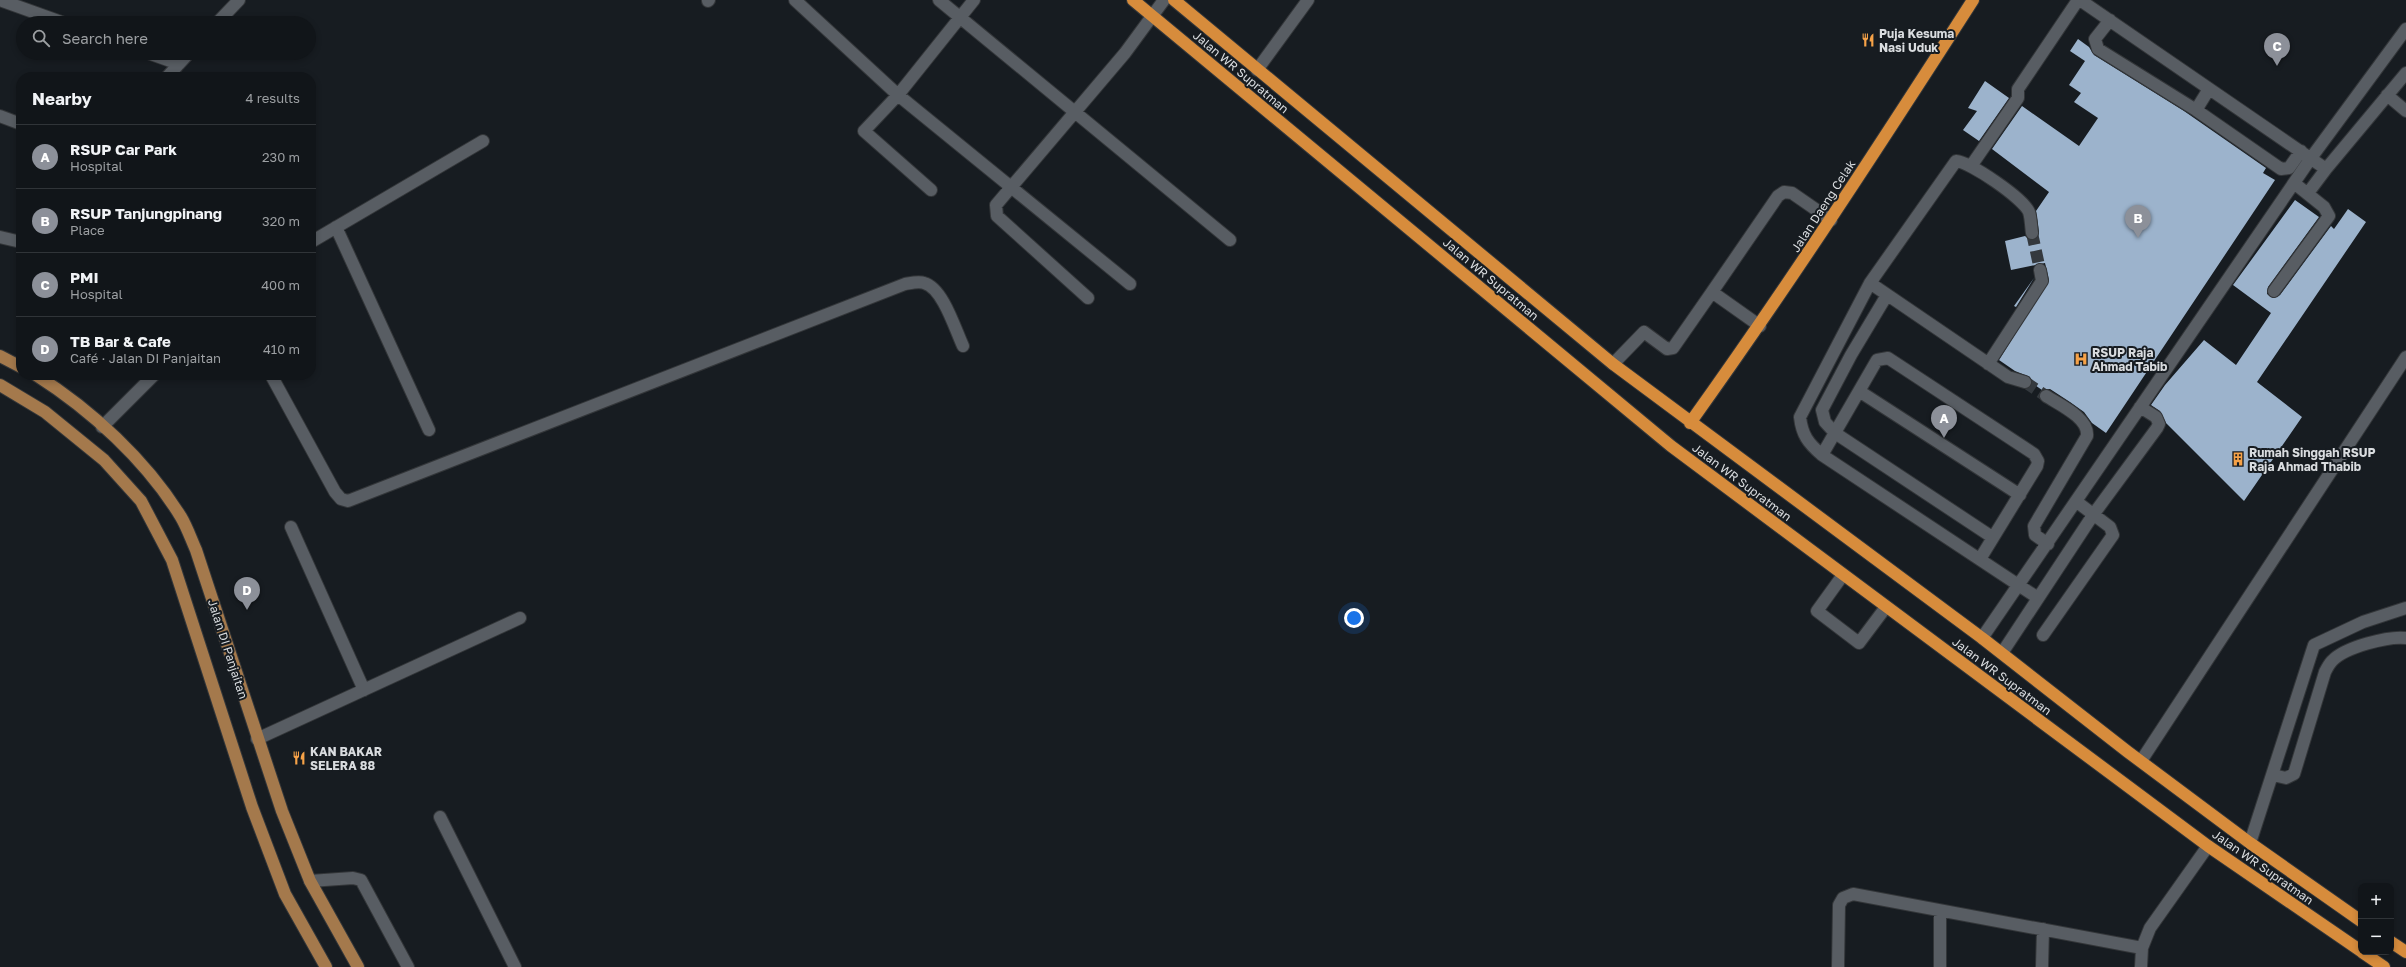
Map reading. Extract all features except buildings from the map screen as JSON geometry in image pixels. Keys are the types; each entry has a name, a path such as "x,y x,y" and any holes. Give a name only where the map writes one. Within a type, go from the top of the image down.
{"highway":[{"name":"Jalan WR Supratman","path":"1133,0 1671,446 2208,846 2358,950"},
{"name":"Jalan WR Supratman","path":"1174,0 1613,364 1690,423 2002,653 2250,843 2358,919"},
{"name":"Jalan Daeng Celak","path":"1690,423 1760,326 1831,220 1973,0"},
{"path":"2394,944 2406,952"},
{"name":"Jalan WR Supratman","path":"2368,955 2380,960"}],"main road":[{"path":"0,356 16,364"},
{"name":"Jalan DI Panjaitan","path":"44,380 57,389 120,442 161,488 181,518 196,550 282,812 310,881 358,967"},
{"path":"0,385 45,412 104,460 141,501 172,560 252,807 285,894 326,967"}],"street":[{"path":"0,0 45,16"},
{"path":"224,16 239,0"},
{"path":"795,0 898,95 1011,189 1130,284"},
{"path":"939,0 1230,240"},
{"path":"931,190 864,131 898,95 974,0"},
{"path":"1088,298 997,216 996,205 1125,53 1164,0"},
{"path":"1257,70 1308,0"},
{"path":"1971,166 2016,102 2018,89 2079,0 2326,169"},
{"path":"2110,20 2095,39 2098,49 2196,110 2281,169 2289,168 2306,155 2406,30"},
{"path":"167,60 178,64"},
{"path":"171,72 182,60"},
{"path":"2308,193 2326,169 2406,73"},
{"path":"2196,110 2210,89"},
{"path":"2387,95 2406,111"},
{"path":"0,116 16,122"},
{"path":"316,239 483,141"},
{"path":"1982,638 2077,502 2294,182 2306,155"},
{"path":"2032,233 2028,211 2014,196 1964,162 1952,163 1870,284 1800,417 1802,432 1809,444 1822,455 2038,598"},
{"path":"2274,291 2329,216 2324,207 2294,182"},
{"path":"1613,364 1644,332 1667,349 1673,348 1778,196 1784,192 1792,193 1831,220"},
{"path":"336,227 429,430"},
{"path":"0,237 16,241"},
{"path":"1988,364 2042,281 2040,270"},
{"path":"274,380 335,492 341,499 348,501 905,284 923,282 934,287 941,296 963,346"},
{"path":"1870,284 2008,377 2025,382"},
{"path":"1712,292 1760,326"},
{"path":"1887,295 1851,355 1822,410 1825,422 1835,433 1992,537"},
{"path":"2141,761 2406,357"},
{"path":"1822,455 1877,360 1888,358 2034,454 2038,461 2037,466 1992,537 1980,559"},
{"path":"102,427 149,380"},
{"path":"1858,391 2020,495"},
{"path":"2046,396 2084,422 2088,430 2087,436 2034,526 2035,535 2048,544"},
{"path":"2002,653 2093,515 2159,424 2156,417 2140,407"},
{"path":"2043,635 2113,535 2110,527 2077,502"},
{"path":"291,527 364,690"},
{"path":"1843,575 1817,611 1859,643 1886,607"},
{"path":"2250,843 2314,645 2363,622 2406,608"},
{"path":"257,739 520,618"},
{"path":"2273,775 2286,778 2294,774 2325,672 2332,661 2344,653 2369,643 2398,637 2406,638"},
{"path":"440,817 515,967"},
{"path":"2141,967 2142,948 2150,928 2208,846"},
{"path":"310,881 353,878 361,880 408,967"},
{"path":"1838,967 1839,905 1847,895 1853,894 2142,948"},
{"path":"1940,911 1940,967"},
{"path":"2042,967 2043,929"}],"tunnel":[{"path":"2032,233 2040,270"},
{"path":"2025,382 2046,396"}],"place":[{"name":"Puja Kesuma Nasi Uduk","path":"1868,40"},
{"name":"PMI","path":"2277,66"},
{"name":"RSUP Tanjungpinang","path":"2138,238"},
{"name":"RSUP Raja Ahmad Tabib","path":"2081,359"},
{"name":"RSUP Car Park","path":"1944,438"},
{"name":"Rumah Singgah RSUP Raja Ahmad Thabib","path":"2238,459"},
{"name":"TB Bar & Cafe","path":"247,610"},
{"name":"KAN BAKAR SELERA 88","path":"299,758"}]}
